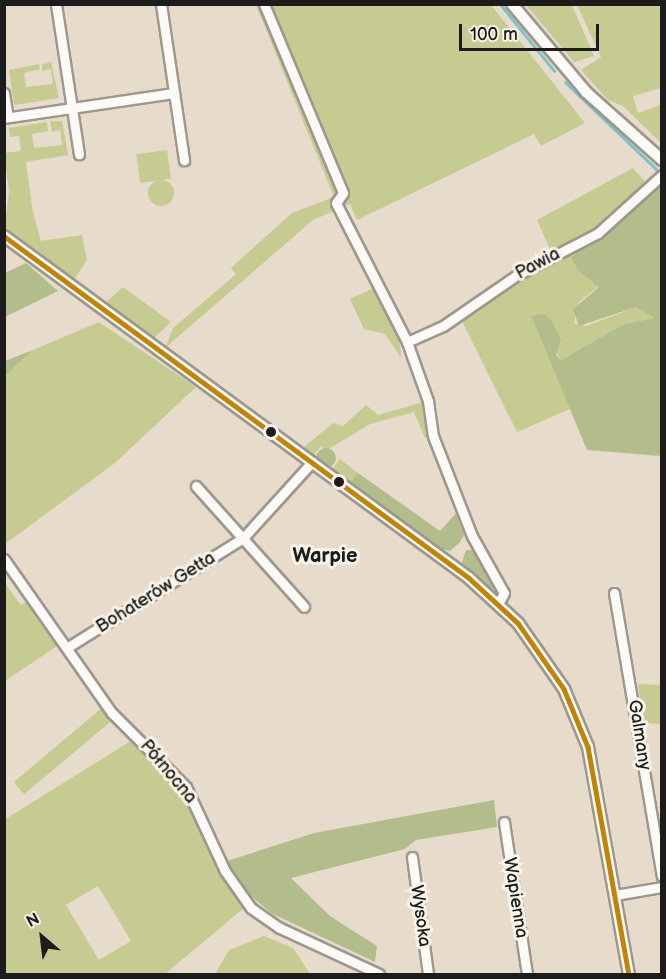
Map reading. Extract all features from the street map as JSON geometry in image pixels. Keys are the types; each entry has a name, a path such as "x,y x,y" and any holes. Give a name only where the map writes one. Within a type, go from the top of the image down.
{"street":[{"path":"56,4 79,154"},
{"path":"161,4 184,160"},
{"path":"264,4 343,193 336,203 407,342 428,401 433,436 472,536 504,593 499,602"},
{"path":"512,4 599,106 662,160"},
{"path":"4,93 6,118 174,93"},
{"name":"Pawia","path":"407,342 598,233 662,175"},
{"path":"4,236 499,602 548,662 582,730 629,975"},
{"name":"Bohaterów Getta","path":"68,647 243,538 312,462"},
{"path":"196,486 304,607"},
{"name":"Północna","path":"4,559 68,647 111,713 186,788 225,871 251,908 280,928 379,975"},
{"name":"Galmany","path":"614,593 662,876"},
{"name":"Wapienna","path":"504,822 527,975"},
{"name":"Wysoka","path":"412,857 428,975"},
{"path":"615,895 662,887"}],"green space":[{"path":"256,5 491,5 585,123 541,146 534,134 357,220 350,204 313,220 165,348 173,328 236,274 231,268 292,213 334,197"},
{"path":"526,5 572,5 594,56 574,62"},
{"path":"577,5 661,5 661,88 633,96 638,113 661,105 661,143 623,106 608,100 581,70 601,57"},
{"path":"51,62 59,98 14,105 9,70 39,64 40,69 24,73 26,87 53,84 51,69 42,71 42,64"},
{"path":"50,121 62,121 68,155 26,162 33,213 41,241 82,235 87,260 74,280 5,227 9,191 4,153 21,151 19,136 10,137 9,128 47,122 48,131 32,134 34,148 62,145 60,130 52,132"},
{"path":"167,150 171,179 140,183 136,154"},
{"path":"633,168 648,185 596,229 553,251 549,247 537,220"},
{"path":"161,180 170,184 174,193 170,202 161,206 152,202 148,193 152,184"},
{"path":"661,186 661,456 587,450 531,316 544,314 552,321 561,340 556,355 561,360 624,324 654,318 636,307 579,326 573,309 599,287 578,271 571,257"},
{"path":"576,251 571,257 578,271 599,286 579,302 574,323 586,326 636,307 654,318 624,324 561,360 531,316 570,409 517,432 459,315"},
{"path":"26,263 58,291 5,317 5,273"},
{"path":"123,287 171,322 153,339 104,304"},
{"path":"376,287 398,334 402,359 385,334 364,329 350,299"},
{"path":"99,322 196,387 115,463 5,544 5,376 33,350"},
{"path":"33,350 5,376 5,361"},
{"path":"423,402 430,436 425,438 414,412 370,424 327,450 321,446 313,456 304,447 333,423 343,426 366,405 378,415"},
{"path":"326,448 333,451 336,458 333,465 326,468 319,465 316,458 319,451"},
{"path":"340,459 358,473 350,484 331,470"},
{"path":"358,473 440,531 456,513 464,535 460,542 450,551 440,549 350,483"},
{"path":"466,550 474,550 494,590 461,565"},
{"path":"4,582 21,605 28,601 57,646 5,681"},
{"path":"638,684 661,685 661,724 643,723"},
{"path":"102,708 112,720 24,794 14,782"},
{"path":"134,739 195,806 244,908 165,974 5,974 4,820","holes":["98,886 131,941 99,960 66,905"]},
{"path":"494,800 497,827 416,840 405,849 291,878 330,916 377,946 375,962 271,913 250,895 227,861 314,833"},
{"path":"264,936 293,948 310,974 215,974 229,950"}],"waterway":[{"path":"500,4 554,71"},
{"path":"565,82 656,169"}],"transit line":[{"path":"4,236 469,578 518,623 564,689 588,747 629,974"}],"district":[{"name":"Warpie","path":"325,556"}]}
